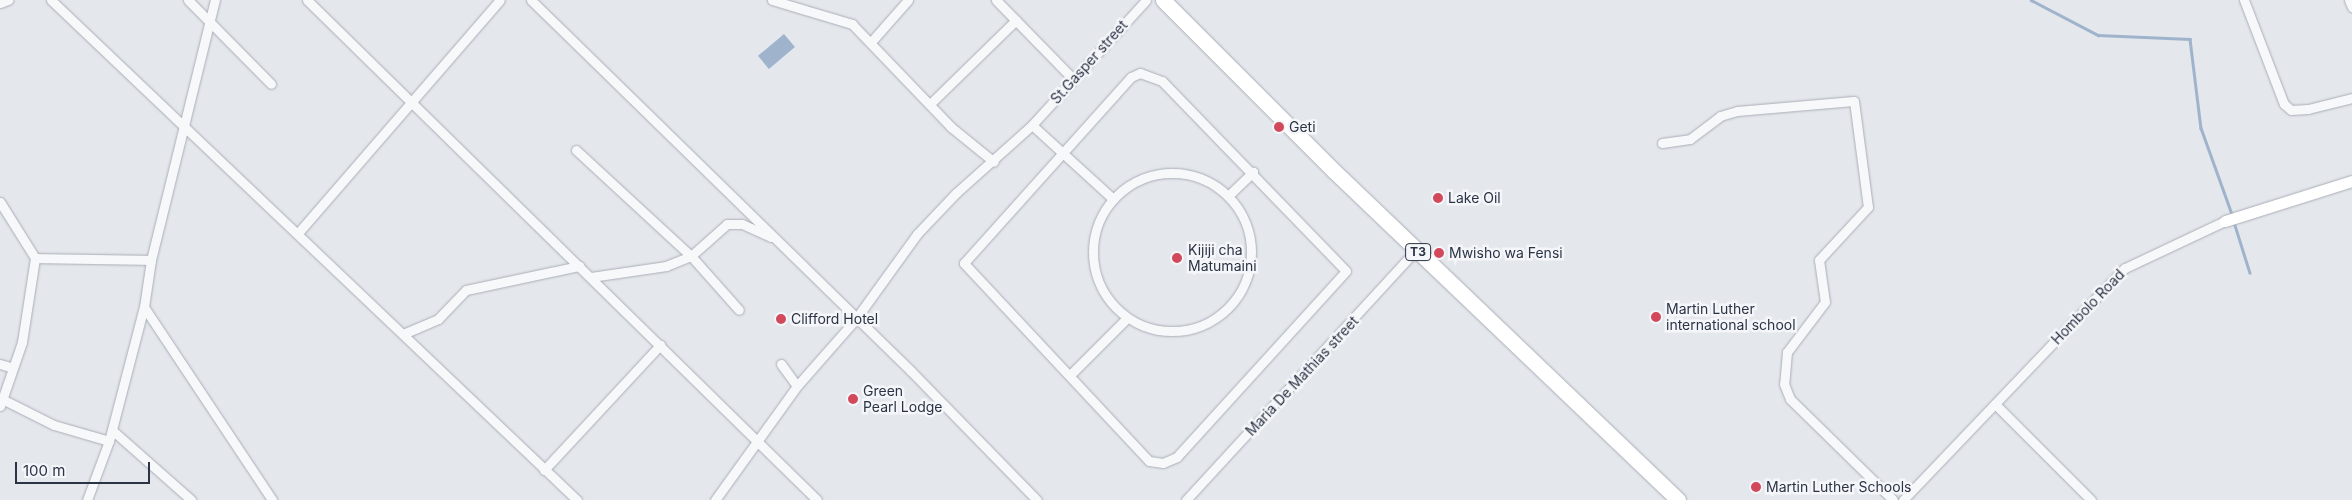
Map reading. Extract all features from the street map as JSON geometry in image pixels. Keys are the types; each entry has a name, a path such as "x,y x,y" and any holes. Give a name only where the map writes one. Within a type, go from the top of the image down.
{"highway":[{"name":"T3","path":"1162,0 1416,250 1678,500"}],"street":[{"path":"0,3 8,0"},
{"path":"52,0 186,125 577,500"},
{"path":"188,0 210,20 271,84"},
{"path":"87,500 109,441 144,307 151,260 186,125 215,0"},
{"path":"307,0 817,500"},
{"path":"298,232 410,100 500,0"},
{"path":"531,0 775,238 1037,500"},
{"path":"772,0 846,20 871,42 930,104 994,162"},
{"path":"871,42 908,0"},
{"path":"996,0 1072,78"},
{"name":"St.Gasper street","path":"715,500 758,443 796,386 855,320 918,234 956,193 994,162 1032,125 1072,78 1146,0"},
{"path":"2244,0 2284,104 2291,110 2308,109 2352,98"},
{"path":"2349,0 2352,7"},
{"path":"930,104 1016,20"},
{"path":"1151,73 1253,172 1346,271 1268,360 1177,458 1163,463 1149,461 964,263 1063,155 1131,78 1151,73"},
{"path":"1662,143 1690,139 1720,116 1737,111 1854,101 1868,207 1819,260 1825,302 1787,352 1784,384 1790,399 1893,500"},
{"path":"1032,125 1113,199"},
{"path":"576,150 691,256 739,310"},
{"path":"1228,196 1253,172"},
{"path":"1161,173 1197,177 1228,196 1249,233 1251,254 1239,295 1208,324 1188,331 1146,328 1127,318 1108,299 1096,275 1093,248 1099,221 1113,199 1127,186 1161,173"},
{"name":"Hombolo Road","path":"1903,500 2125,268 2240,215 2352,182"},
{"path":"0,202 35,258 22,342 10,368 1,402 54,425 109,441"},
{"path":"591,277 656,269 691,256 727,224 742,224 775,238"},
{"name":"Maria De Mathias street","path":"1190,499 1416,250"},
{"path":"35,258 151,260"},
{"path":"404,334 438,319 466,290 580,266"},
{"path":"144,307 272,500"},
{"path":"1070,375 1127,318"},
{"path":"544,470 660,344"},
{"path":"0,364 10,368"},
{"path":"781,364 796,386"},
{"path":"1995,404 2091,500"},
{"path":"112,430 191,500"}],"water":[{"path":"784,34 795,47 769,69 758,56"}],"waterway":[{"path":"2031,0 2098,35 2190,39 2201,128 2232,214"},
{"path":"2234,222 2250,273"}],"place":[{"name":"Geti","path":"1279,127"},
{"name":"Lake Oil","path":"1438,198"},
{"name":"Mwisho wa Fensi","path":"1439,253"},
{"name":"Kijiji cha Matumaini","path":"1177,258"},
{"name":"Martin Luther international school","path":"1656,317"},
{"name":"Clifford Hotel","path":"781,319"},
{"name":"Green Pearl Lodge","path":"853,399"},
{"name":"Martin Luther Schools","path":"1756,487"}]}
